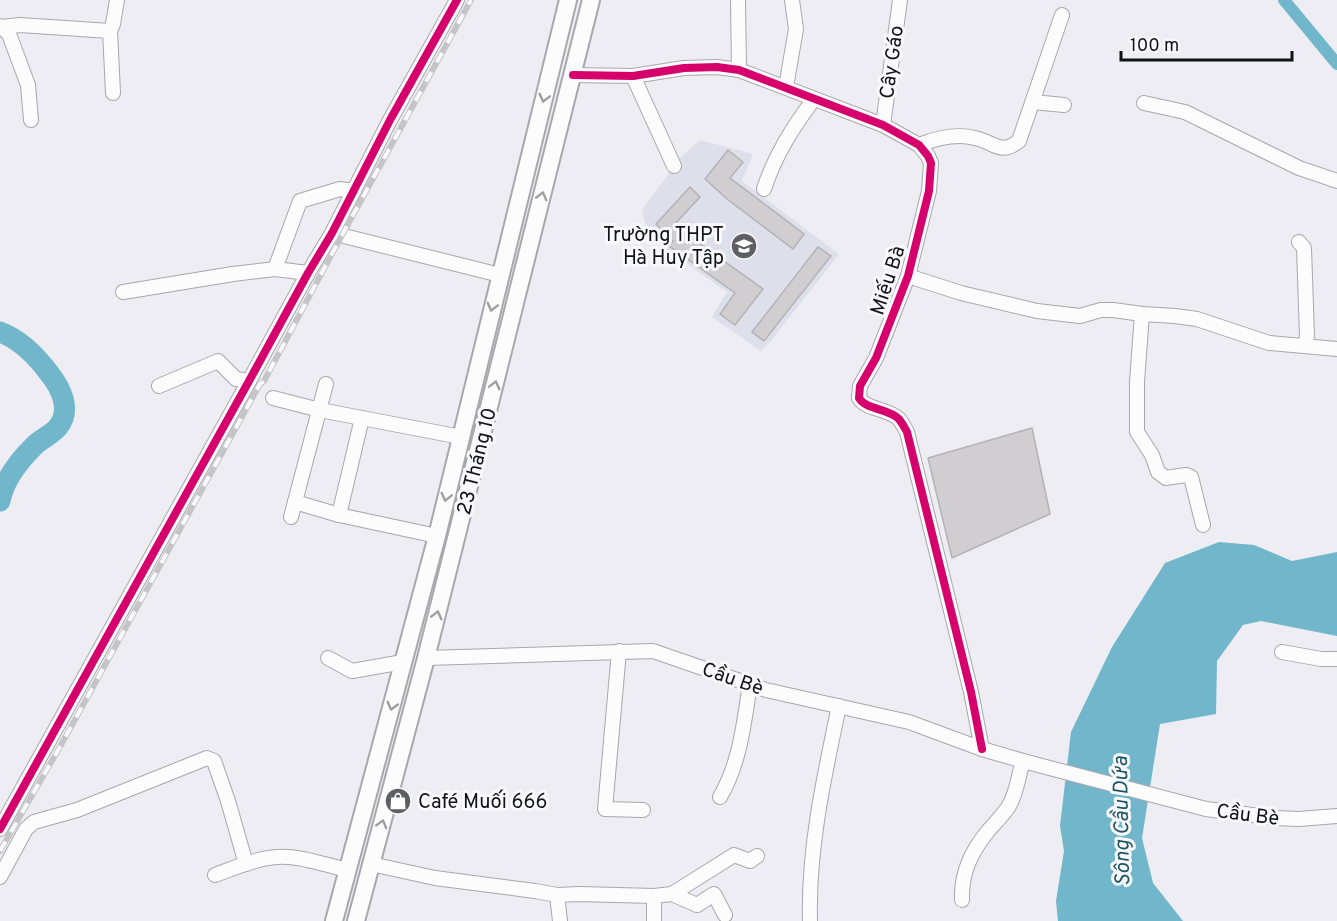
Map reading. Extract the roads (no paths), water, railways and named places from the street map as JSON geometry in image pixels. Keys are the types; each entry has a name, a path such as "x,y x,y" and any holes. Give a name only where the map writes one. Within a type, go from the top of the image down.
{"main road":[{"name":"23 Tháng 10","path":"334,921 437,536 568,0"},
{"name":"23 Tháng 10","path":"356,921 426,658 591,0"},
{"path":"551,70 573,75"},
{"path":"404,662 426,658"}],"street":[{"path":"113,93 110,30 114,24 117,0"},
{"path":"0,829 332,233 390,120 457,0"},
{"path":"738,0 739,70"},
{"path":"786,87 796,29 792,0"},
{"name":"Cây Gáo","path":"883,125 900,0"},
{"path":"573,75 633,75 684,68 717,67 739,70 883,125 920,145 940,137 975,138 999,148 1010,147 1019,141 1062,15"},
{"path":"1,27 20,25 110,30"},
{"path":"1,27 9,34 28,85 31,120"},
{"path":"633,75 674,166"},
{"path":"764,189 770,169 787,137 814,99"},
{"path":"1033,102 1064,105"},
{"path":"1144,103 1185,112 1299,168 1337,181"},
{"name":"Miếu Bà","path":"920,145 928,156 932,174 929,191 908,276 880,348 860,386 859,398 862,402 891,413 900,420 907,432 971,692 982,749"},
{"path":"275,269 300,201 340,189 354,190"},
{"path":"332,233 500,275"},
{"path":"1299,242 1304,248 1307,336 1305,346"},
{"path":"123,292 275,269 308,273"},
{"path":"908,276 961,293 1037,311 1080,316 1101,310 1113,310 1197,319 1269,343 1337,348"},
{"path":"1142,314 1137,382 1137,432 1152,455 1158,472 1166,478 1186,475 1191,477 1203,525"},
{"path":"159,386 218,361 236,379 249,381"},
{"path":"291,518 326,384"},
{"path":"273,398 320,410 461,437"},
{"path":"339,515 362,418"},
{"path":"295,502 339,515 437,536"},
{"path":"619,651 605,808 643,810"},
{"name":"Cầu Bè","path":"426,658 653,651 750,684 909,722 1028,763 1206,809 1256,817 1299,819 1337,816"},
{"path":"1282,652 1322,659 1337,659"},
{"path":"328,658 352,671 404,662"},
{"path":"720,797 730,779 740,745 750,684"},
{"path":"810,921 810,881 822,784 839,706"},
{"path":"0,877 26,830 34,822 76,810 207,758 214,761 246,864"},
{"path":"962,900 962,883 967,864 982,838 1006,809 1028,763"},
{"path":"371,864 435,878 557,896 579,894 654,896 672,894 735,855 750,861 758,855"},
{"path":"214,875 276,857 287,857 348,870"},
{"path":"672,894 697,905 714,894 725,915"},
{"path":"557,896 560,921"},
{"path":"654,896 654,921"}],"water":[{"name":"Sông Cầu Dứa","path":"1219,542 1254,545 1292,561 1337,552 1337,636 1261,621 1243,625 1217,661 1216,714 1160,724 1142,838 1153,883 1183,921 1058,921 1056,901 1064,851 1060,826 1071,732 1112,647 1165,563"}],"waterway":[{"path":"1284,0 1337,64"},
{"path":"0,332 21,344 39,361 61,392 64,406 64,414 58,427 36,444 17,465 8,479 0,501"}],"railway":[{"path":"0,851 260,384 264,381 471,0"}],"place":[{"name":"Trường THPT Hà Huy Tập","path":"744,246"},
{"name":"Café Muối 666","path":"398,801"}]}
